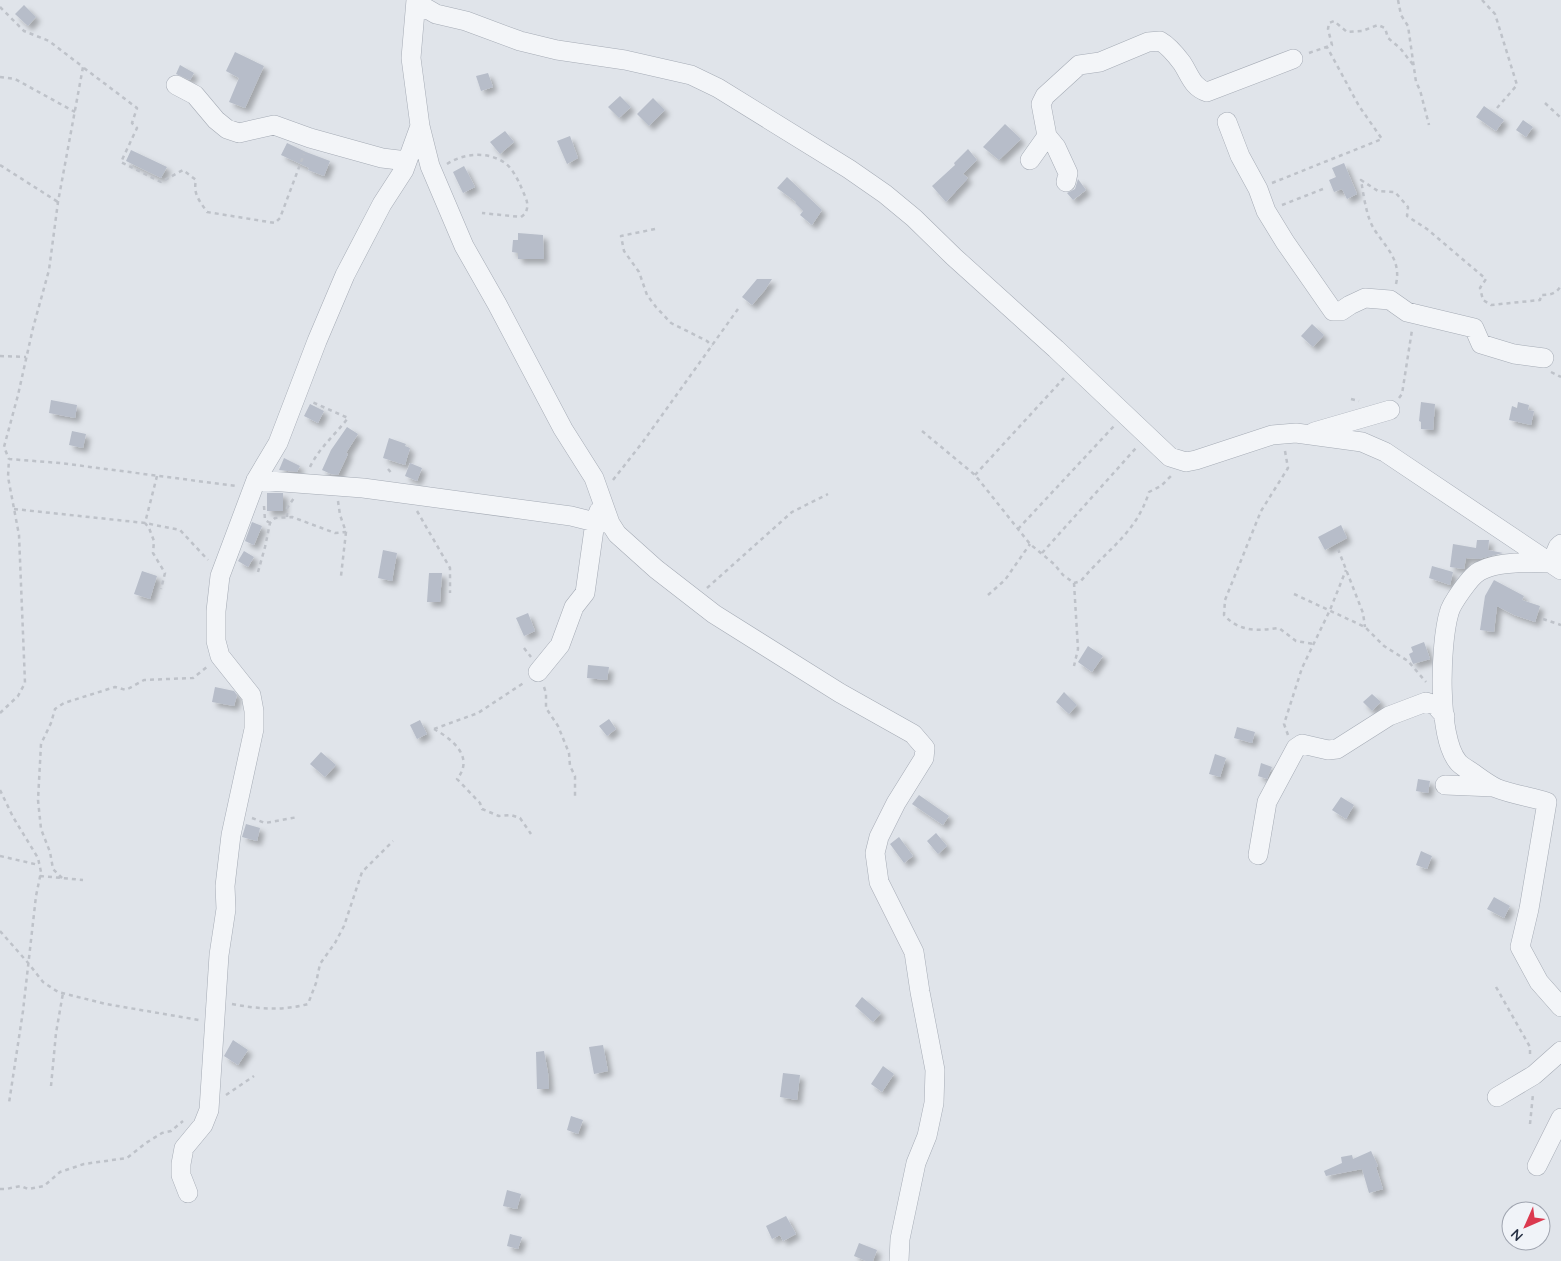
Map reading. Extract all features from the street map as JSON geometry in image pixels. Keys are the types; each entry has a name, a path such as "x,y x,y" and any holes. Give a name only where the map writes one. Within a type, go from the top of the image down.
{"street":[{"path":"417,0 411,58 420,126 434,174 464,246 564,429 594,478 600,498 602,522 585,593 574,607 560,645 538,672"},
{"path":"417,0 436,14 466,21 520,41 557,50 625,60 690,75 718,88 850,168 914,218 1170,457 1186,462 1272,435 1283,434 1306,434 1362,442 1385,452 1556,567"},
{"path":"1066,182 1068,173 1056,148 1047,136 1041,104 1045,96 1071,71 1079,66 1100,62 1148,42 1160,40 1167,45 1183,64 1198,89 1207,92 1293,59"},
{"path":"176,85 195,95 216,120 227,129 239,133 274,125 310,138 382,158 407,161"},
{"path":"1227,122 1240,156 1258,190 1266,211 1284,242 1333,311 1342,310 1350,304 1365,298 1390,300 1407,312 1474,328 1481,344 1514,354 1544,358"},
{"path":"188,1193 181,1174 181,1164 184,1148 203,1125 209,1106 219,955 226,909 225,886 236,812 254,729 254,711 251,695 220,656 216,641 216,611 220,576 255,484 278,443 317,341 345,275 382,204 404,170 420,126"},
{"path":"1030,160 1047,136"},
{"path":"1306,434 1390,410"},
{"path":"255,484 303,483 363,488 571,516 602,522 634,551 714,614 840,693 913,734 925,748 924,758 896,803 878,837 875,853 879,882 914,952 935,1070 934,1103 927,1136 916,1163 900,1240 899,1261"},
{"path":"1556,567 1558,547 1561,544"},
{"path":"1495,788 1458,763 1451,750 1442,689 1442,648 1449,611 1472,576 1480,570 1499,565 1534,562 1556,567"},
{"path":"1258,855 1267,802 1296,748 1302,744 1328,750 1337,749 1389,716 1426,702 1435,705 1445,716"},
{"path":"1445,785 1495,788 1547,802 1529,909 1520,947 1539,982 1561,1007"},
{"path":"1497,1097 1530,1077 1561,1051"},
{"path":"1537,1166 1561,1118"}],"path":[{"path":"1398,0 1401,15 1408,26 1416,82 1430,125"},
{"path":"1482,0 1496,14 1518,85 1497,108"},
{"path":"0,8 24,31 49,41 137,108 132,123 137,128 120,162 161,182 183,170 196,180 194,188 197,197 207,212 275,223 280,218 310,138"},
{"path":"1293,59 1332,44 1328,29 1329,23 1334,21 1347,32 1362,31 1378,25 1385,28 1388,38 1400,48 1414,66"},
{"path":"1258,190 1382,139 1359,106 1327,47"},
{"path":"0,713 18,696 25,683 19,535 8,477 9,459 4,446 49,270 58,202 83,67"},
{"path":"0,78 15,79 75,112"},
{"path":"1545,103 1561,118"},
{"path":"434,174 456,158 484,154 505,163 518,179 528,203 525,214 521,217 482,213"},
{"path":"0,165 58,202"},
{"path":"1390,300 1391,288 1397,284 1393,255 1369,220 1360,180 1378,191 1395,192 1408,207 1407,216 1427,229 1486,279 1480,288 1483,300 1491,305 1540,300 1541,295 1551,295 1560,289 1561,285"},
{"path":"1266,211 1323,189"},
{"path":"655,229 621,236 624,251 639,272 647,295 656,307 671,323 701,337 712,346"},
{"path":"600,498 738,309"},
{"path":"1351,399 1390,410 1402,394 1415,314"},
{"path":"0,356 26,357"},
{"path":"976,475 1074,366"},
{"path":"287,517 287,508 307,477 310,466 324,444 336,434 348,418 297,395"},
{"path":"1018,529 1125,414"},
{"path":"922,431 976,475 1030,544 1074,583"},
{"path":"1283,434 1288,468 1261,510 1225,600 1224,615 1232,623 1240,627 1260,630 1279,628 1296,641 1314,644"},
{"path":"1042,553 1147,436"},
{"path":"9,459 157,476 255,484"},
{"path":"1074,583 1081,581 1134,525 1144,508 1149,492 1161,486 1186,462"},
{"path":"388,469 407,494 450,568 450,593"},
{"path":"157,476 145,522 154,541 153,553 165,573 161,589"},
{"path":"330,485 338,495 340,515 346,532 341,576"},
{"path":"695,599 792,512 828,494"},
{"path":"14,509 145,522 180,530 209,561 220,576"},
{"path":"258,572 270,523 275,518 292,517 335,533 346,532"},
{"path":"988,595 1005,580 1030,544"},
{"path":"1338,549 1363,612 1365,627"},
{"path":"1302,744 1289,736 1284,724 1302,668 1330,610 1346,570"},
{"path":"1074,583 1078,649 1074,666"},
{"path":"1294,594 1365,627 1384,646 1408,661 1426,682"},
{"path":"1543,619 1561,626"},
{"path":"524,648 534,662 546,693 546,708 558,726 568,753 570,766 575,776 575,796"},
{"path":"62,878 53,869 50,852 41,829 38,800 41,744 51,723 55,708 64,703 115,687 126,690 144,680 193,678 220,656"},
{"path":"531,834 520,818 511,815 500,816 482,809 480,803 457,779 462,772 464,761 460,750 448,737 434,729 478,713 513,691 538,672"},
{"path":"0,790 13,817 38,858 40,876 10,1103"},
{"path":"236,812 265,823 298,817"},
{"path":"216,1001 258,1009 290,1009 308,1004 316,984 320,964 344,926 362,872 393,841"},
{"path":"0,856 39,865"},
{"path":"40,876 83,880"},
{"path":"0,931 43,982 58,992 106,1004 214,1022"},
{"path":"1496,987 1530,1047 1530,1077 1533,1095 1530,1124"},
{"path":"50,1086 63,993"},
{"path":"0,1188 6,1190 21,1186 28,1189 44,1186 60,1172 84,1164 127,1158 146,1143 171,1131 189,1116 209,1106 254,1076"}],"building":[{"path":"24,5 36,17 28,26 15,14"},
{"path":"235,52 264,66 245,108 229,102 239,78 226,71"},
{"path":"180,65 194,73 190,80 176,74"},
{"path":"488,73 493,87 481,91 476,76"},
{"path":"620,96 631,107 619,118 608,107"},
{"path":"653,98 665,110 649,126 637,114"},
{"path":"1484,106 1504,120 1496,131 1476,117"},
{"path":"1523,120 1533,127 1526,137 1516,130"},
{"path":"1005,124 1021,139 999,160 983,147"},
{"path":"505,131 514,142 500,154 490,142"},
{"path":"570,136 578,158 567,164 557,141"},
{"path":"287,143 330,161 324,176 308,170 309,168 281,155"},
{"path":"968,149 977,160 963,174 968,178 946,202 932,186 955,165 954,163"},
{"path":"131,150 167,167 161,178 126,161"},
{"path":"1344,163 1357,194 1347,199 1342,189 1334,192 1329,180 1336,177 1332,168"},
{"path":"464,166 475,187 463,193 453,172"},
{"path":"787,177 822,210 812,225 800,215 803,211 796,202 777,188"},
{"path":"1078,179 1086,190 1073,200 1067,193 1075,189"},
{"path":"518,233 543,235 544,259 518,259 518,253 512,252 513,240 518,240"},
{"path":"757,279 772,279 752,305 742,297"},
{"path":"1312,324 1324,335 1313,347 1301,336"},
{"path":"51,400 77,405 75,418 49,413"},
{"path":"1421,402 1435,404 1433,430 1421,429 1421,422 1419,421"},
{"path":"1518,402 1529,405 1528,410 1534,411 1531,425 1509,420 1512,406 1517,408"},
{"path":"310,404 324,411 318,423 304,416"},
{"path":"347,427 358,434 346,453 348,454 338,475 322,470 331,450"},
{"path":"72,431 86,434 83,448 69,445"},
{"path":"389,438 406,444 405,446 410,448 405,465 383,458"},
{"path":"284,458 300,466 297,472 279,470"},
{"path":"410,463 422,468 417,481 405,476"},
{"path":"267,493 283,493 283,511 267,511"},
{"path":"252,522 262,526 254,545 245,541"},
{"path":"1341,525 1347,538 1325,550 1318,537"},
{"path":"1477,540 1489,540 1488,550 1503,553 1479,559 1466,558 1464,569 1450,567 1453,544 1476,548"},
{"path":"383,550 397,553 392,581 378,578"},
{"path":"244,551 254,557 248,567 238,561"},
{"path":"1432,566 1453,572 1450,585 1429,578"},
{"path":"142,571 157,576 150,599 134,594"},
{"path":"429,573 442,573 440,602 427,602"},
{"path":"1494,580 1524,596 1522,600 1540,606 1535,622 1514,615 1497,606 1494,632 1480,630 1485,596"},
{"path":"528,613 535,631 524,636 516,618"},
{"path":"1424,642 1430,659 1413,664 1409,654 1413,652 1411,647"},
{"path":"1088,646 1103,656 1092,672 1078,662"},
{"path":"588,665 609,667 607,680 587,678"},
{"path":"215,687 234,691 237,695 234,706 212,702"},
{"path":"1064,692 1077,705 1069,714 1056,702"},
{"path":"1372,694 1381,702 1372,711 1363,702"},
{"path":"609,719 616,729 607,736 599,726"},
{"path":"420,720 427,734 417,739 410,725"},
{"path":"1237,727 1255,732 1252,743 1234,738"},
{"path":"321,752 336,765 325,777 310,764"},
{"path":"1215,754 1226,758 1220,777 1209,774"},
{"path":"1261,763 1272,767 1267,779 1258,776"},
{"path":"1418,779 1430,781 1428,793 1416,791"},
{"path":"919,795 949,816 943,825 912,804"},
{"path":"1341,797 1354,805 1346,819 1332,810"},
{"path":"246,824 260,828 257,841 242,837"},
{"path":"936,833 947,846 938,854 927,841"},
{"path":"899,837 913,856 904,863 890,844"},
{"path":"1421,851 1432,856 1427,869 1416,865"},
{"path":"1494,897 1510,906 1504,918 1487,909"},
{"path":"862,997 881,1013 873,1022 855,1006"},
{"path":"233,1040 248,1050 238,1065 224,1056"},
{"path":"603,1045 608,1071 594,1074 589,1047"},
{"path":"544,1051 549,1089 537,1089 536,1052"},
{"path":"883,1066 894,1074 882,1092 871,1084"},
{"path":"783,1073 800,1075 797,1100 780,1097"},
{"path":"571,1116 583,1120 578,1134 567,1130"},
{"path":"1371,1151 1378,1166 1376,1167 1383,1189 1369,1193 1362,1169 1326,1176 1324,1171 1342,1163 1341,1157 1352,1155 1353,1159"},
{"path":"507,1190 521,1194 517,1209 503,1206"},
{"path":"786,1216 796,1234 783,1241 780,1235 772,1239 766,1226"},
{"path":"510,1234 522,1237 518,1249 507,1246"},
{"path":"859,1243 877,1250 873,1261 866,1261 854,1256"}]}
